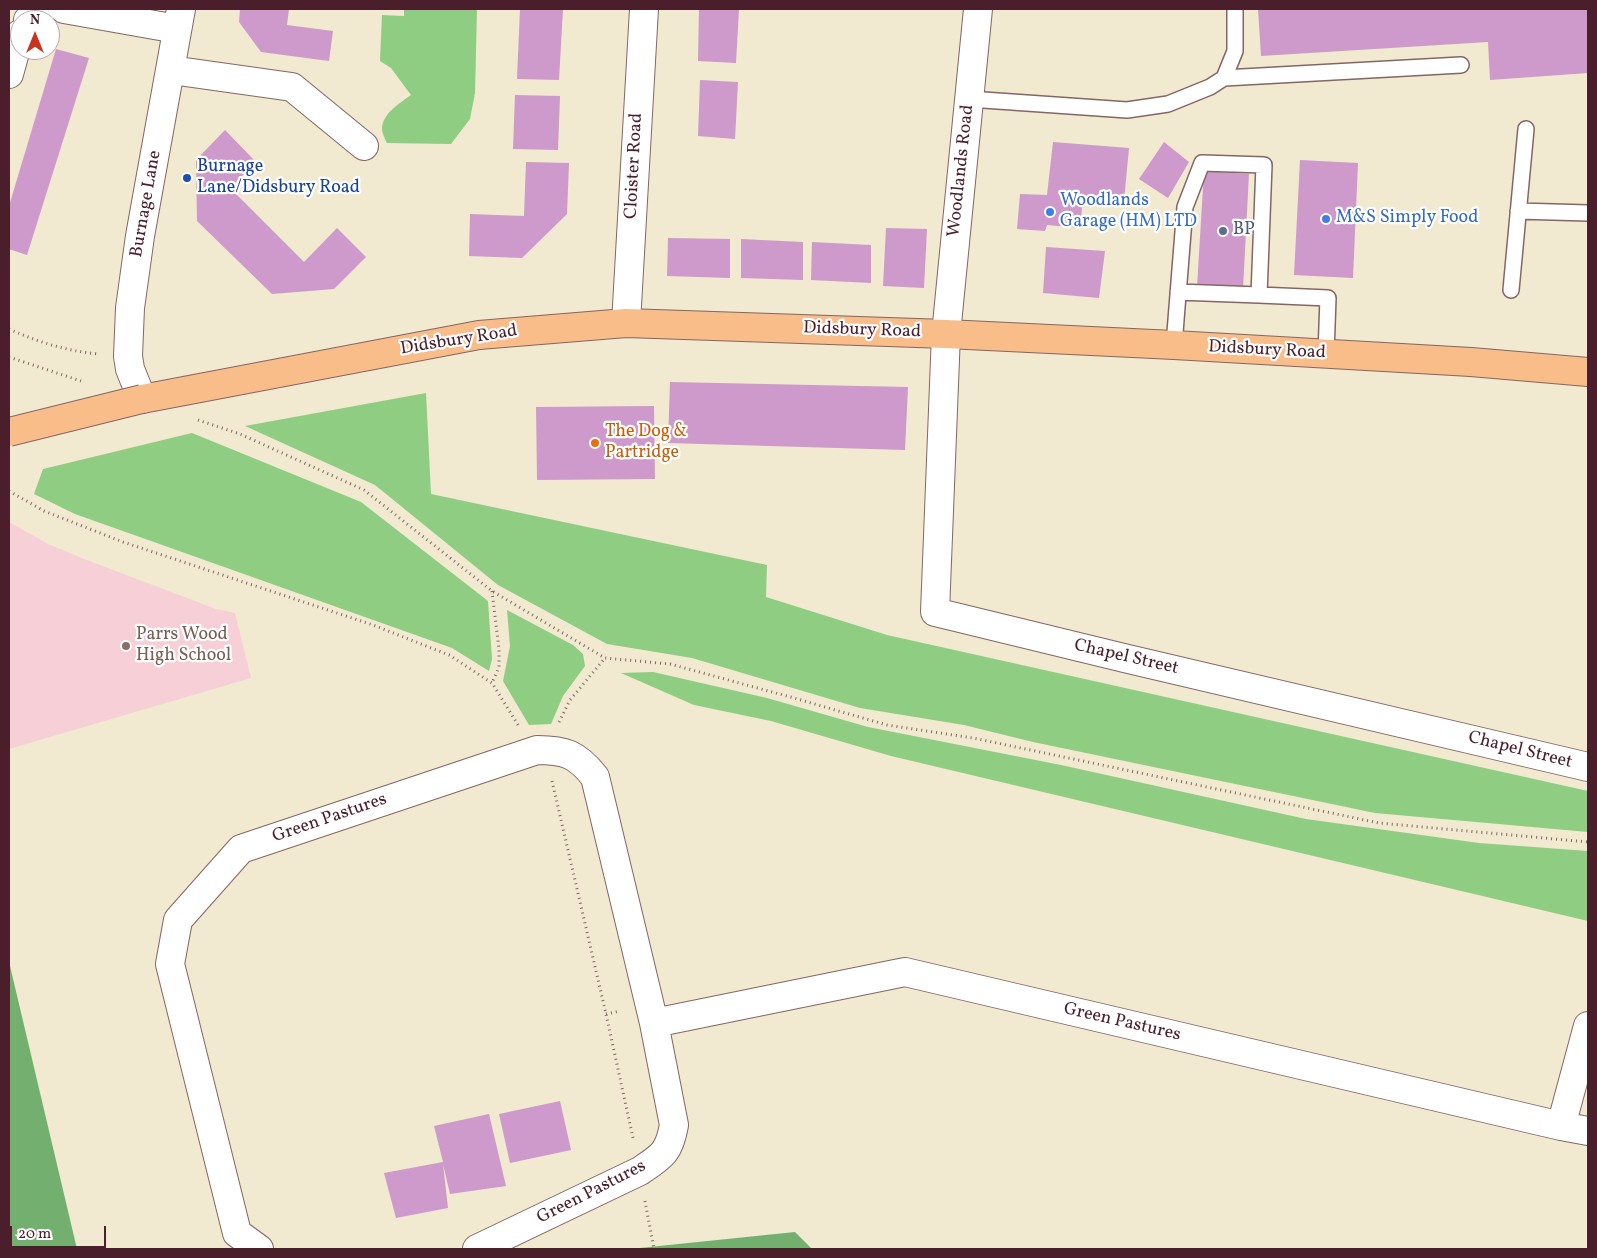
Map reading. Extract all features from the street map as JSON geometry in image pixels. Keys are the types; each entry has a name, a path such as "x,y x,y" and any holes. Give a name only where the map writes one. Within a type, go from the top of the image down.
{"main road":[{"name":"Didsbury Road","path":"9,432 142,399 479,335 626,323 946,334 1174,345 1471,362 1588,372"}],"street":[{"path":"64,9 179,19"},
{"name":"Cloister Road","path":"626,323 644,9"},
{"name":"Woodlands Road","path":"946,334 978,9"},
{"name":"Burnage Lane","path":"142,399 129,362 130,308 140,236 179,19"},
{"path":"9,74 13,60"},
{"path":"171,70 292,87 364,146"},
{"name":"Chapel Street","path":"946,334 935,612 1588,767"},
{"name":"Green Pastures","path":"260,1249 237,1233 170,964 178,920 242,849 537,750 554,750 571,754 585,764 595,777 654,1023 674,1126 671,1140 664,1154 640,1171 477,1249"},
{"name":"Green Pastures","path":"654,1023 905,972 1588,1131"},
{"path":"1561,1126 1588,1026"}],"lane":[{"path":"1224,78 1235,51 1235,9"},
{"path":"969,99 1127,110 1168,104 1210,87 1224,78 1460,65"},
{"path":"1511,290 1526,129"},
{"path":"1174,345 1185,207 1202,163 1264,165 1259,295"},
{"path":"1518,211 1588,213"},
{"path":"1178,292 1328,298 1326,354"}],"path":[{"path":"9,329 37,342 129,362"},
{"path":"9,357 83,382"},
{"path":"193,419 240,434 364,490 492,590 605,658 670,664 887,726 973,738 1379,823 1588,842"},
{"path":"9,491 44,511 123,542 373,625 449,655 492,683 549,770 606,1014 640,1171 654,1249"},
{"path":"492,590 499,649 499,667 492,683"},
{"path":"537,750 559,723 570,700 605,658"}],"shaded area":[{"name":"Parrs Wood High School","path":"9,522 48,544 84,559 216,609 235,613 251,678 9,749"}],"green space":[{"path":"404,9 477,9 475,93 470,119 451,144 387,143 383,134 382,128 385,118 411,95 391,68 380,61 382,15 404,16"},
{"path":"426,393 431,494 767,565 766,597 887,635 1588,791 1588,832 1375,813 1033,742 964,725 860,708 692,658 607,644 498,585 375,485 245,426"},
{"path":"192,433 361,502 488,601 492,659 489,671 452,648 75,514 34,494 43,469"},
{"path":"507,610 573,645 583,654 585,666 563,696 551,724 529,725 503,681 510,646"},
{"path":"653,672 767,698 868,727 1061,765 1306,819 1479,843 1588,851 1588,921 891,756 771,721 694,705 621,673"},
{"path":"9,961 10,966 77,1249 9,1249"},
{"path":"795,1232 812,1249 630,1249"}],"building":[{"path":"240,9 289,9 287,25 333,31 329,61 261,52 239,22"},
{"path":"520,9 563,9 559,80 517,79"},
{"path":"699,9 739,9 736,63 698,61"},
{"path":"1258,9 1588,9 1588,73 1490,80 1488,42 1261,56"},
{"path":"60,50 89,58 27,255 9,249 9,206 53,60 60,60"},
{"path":"700,80 738,82 735,139 698,136"},
{"path":"515,95 560,96 558,150 513,149"},
{"path":"225,130 256,162 230,188 304,262 337,228 366,257 334,289 272,294 197,221 196,160"},
{"path":"1053,142 1129,148 1124,201 1083,198 1080,228 1047,225 1045,231 1017,229 1020,194 1047,195"},
{"path":"1164,142 1189,162 1168,198 1139,179"},
{"name":"M&S Simply Food","path":"1300,160 1358,163 1353,278 1294,275"},
{"path":"526,162 569,163 567,214 522,258 469,256 470,214 524,216"},
{"name":"BP","path":"1204,171 1249,174 1243,289 1197,287"},
{"path":"886,228 927,229 924,288 883,286"},
{"path":"668,238 730,239 730,278 667,276"},
{"path":"741,239 803,242 803,280 741,278"},
{"path":"812,242 871,245 871,283 811,280"},
{"path":"1046,247 1105,251 1099,298 1043,293"},
{"path":"670,382 908,387 905,450 668,443"},
{"name":"The Dog & Partridge","path":"654,406 655,479 537,480 536,407"},
{"path":"560,1101 571,1150 510,1163 499,1114"},
{"path":"489,1114 506,1186 450,1194 443,1164 448,1208 396,1218 384,1173 443,1162 434,1126"}],"place":[{"name":"Burnage Lane/Didsbury Road","path":"187,178"},
{"name":"Woodlands Garage (HM) LTD","path":"1050,212"},
{"name":"M&S Simply Food","path":"1326,219"},
{"name":"BP","path":"1223,231"},
{"name":"The Dog & Partridge","path":"595,443"},
{"name":"Parrs Wood High School","path":"126,646"}]}
